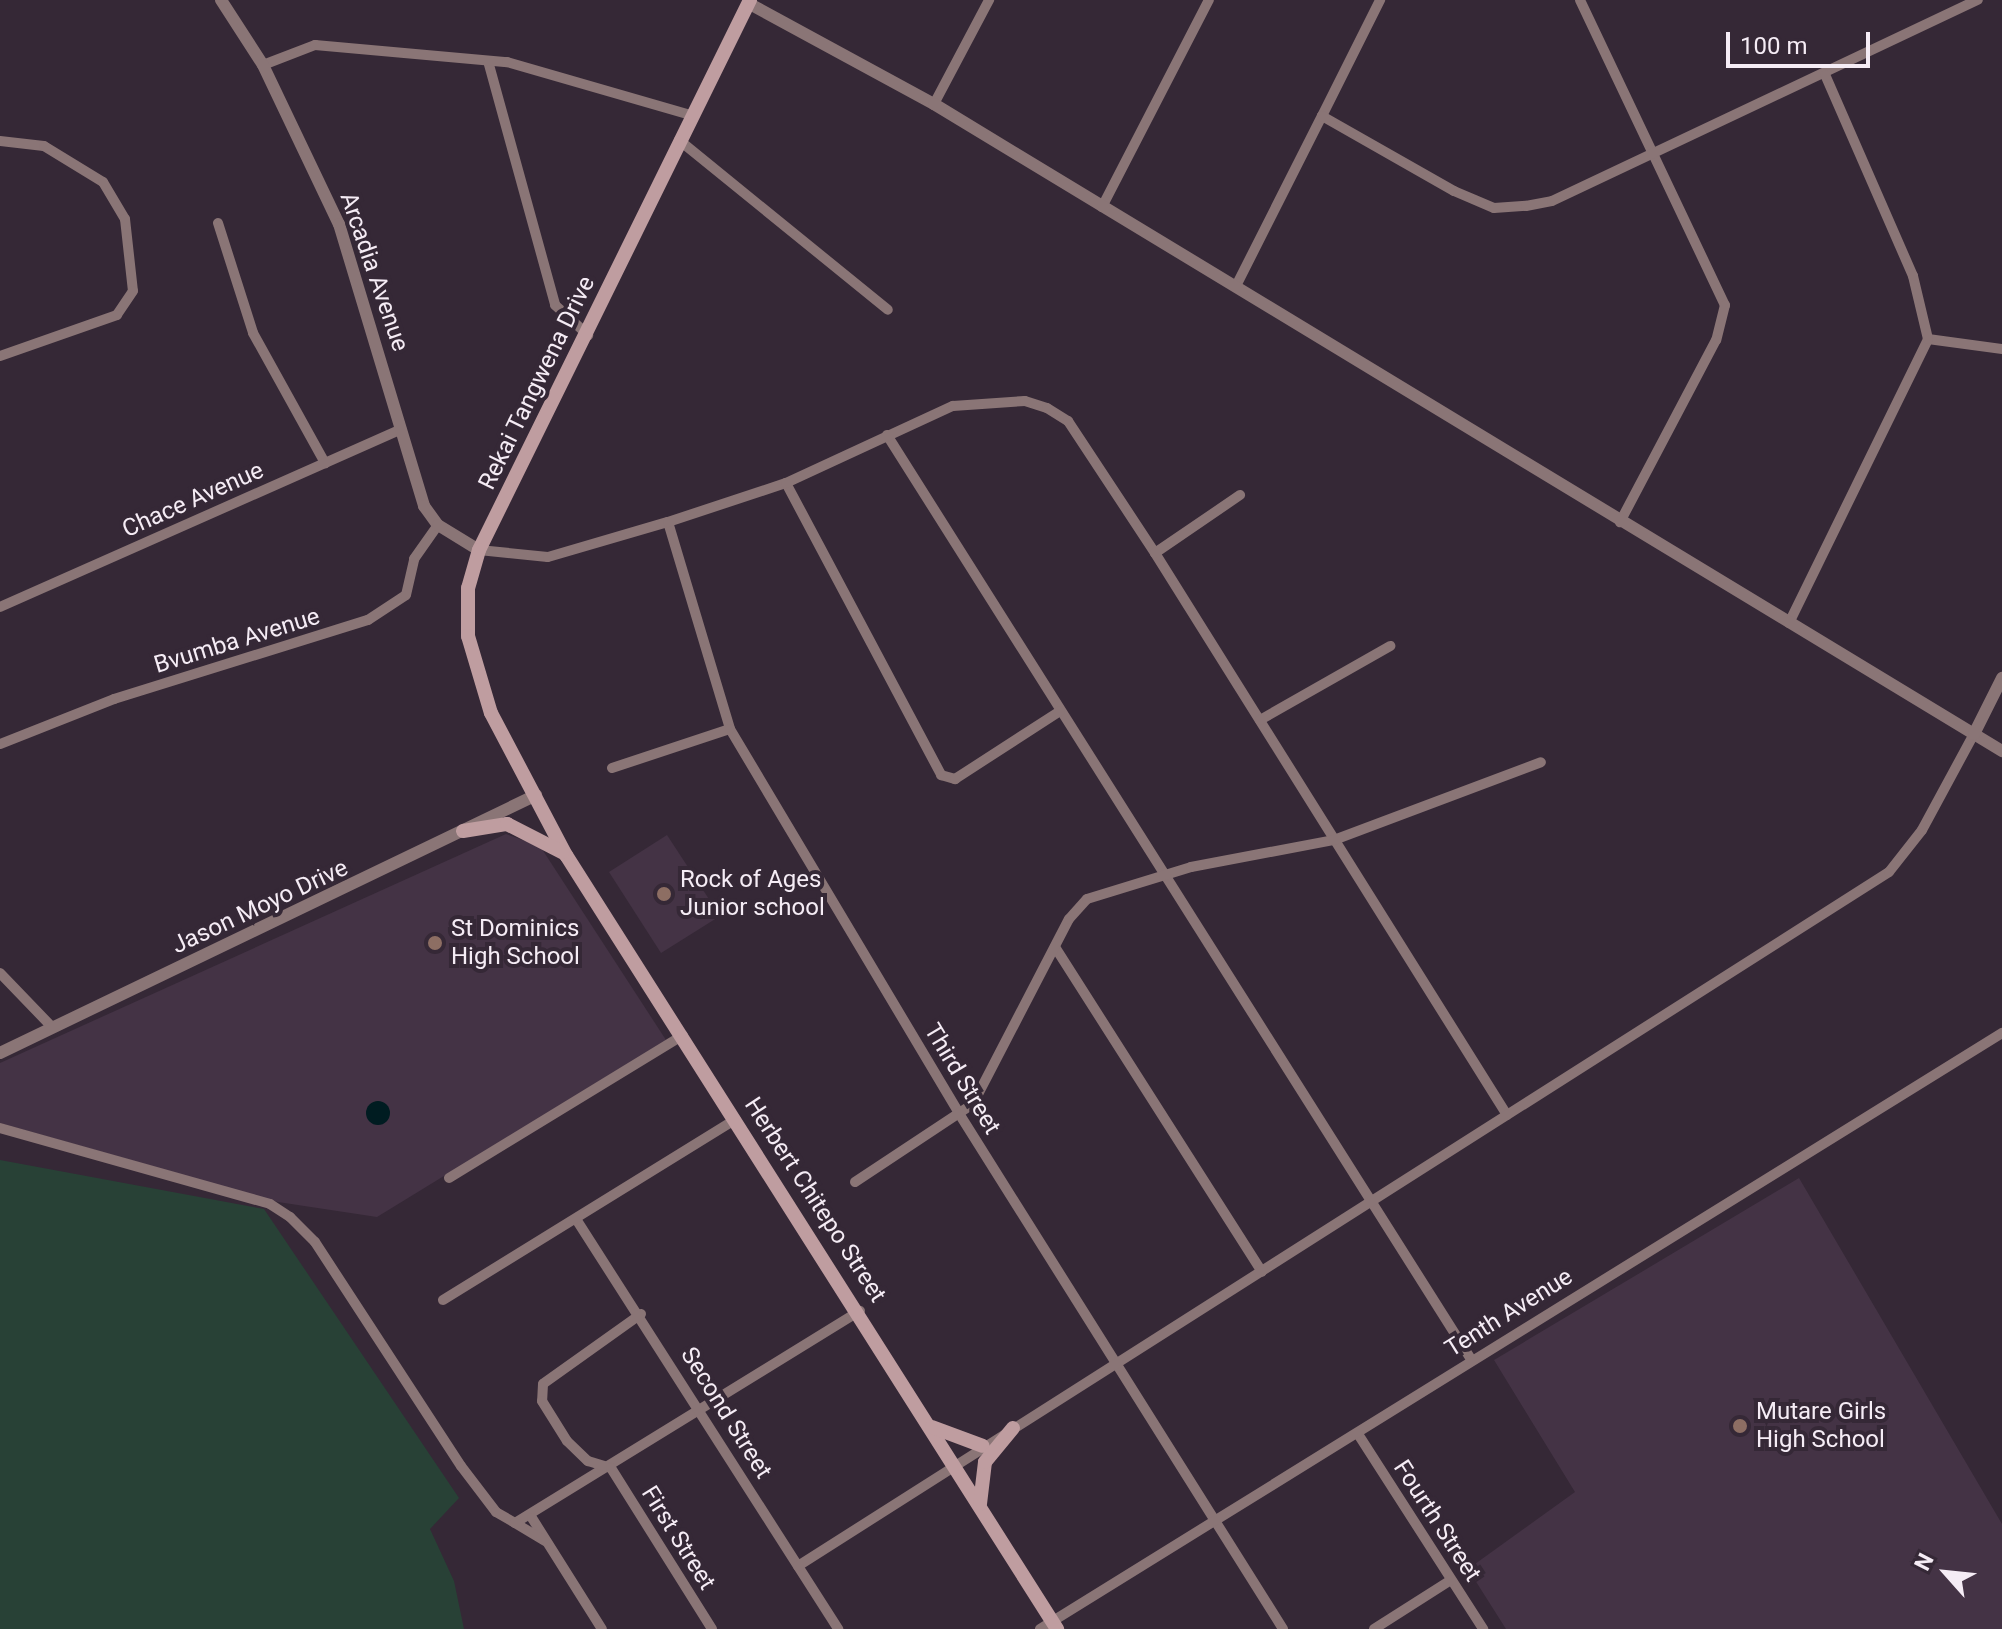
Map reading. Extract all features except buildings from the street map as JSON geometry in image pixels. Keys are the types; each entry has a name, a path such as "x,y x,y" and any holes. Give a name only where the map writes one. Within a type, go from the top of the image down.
{"main road":[{"name":"Rekai Tangwena Drive","path":"536,795 479,684 466,611 479,550 588,335 748,1"},
{"name":"Herbert Chitepo Street","path":"536,795 566,855 860,1311 980,1504 1050,1626"},
{"path":"463,831 507,824 566,855"},
{"path":"932,1427 983,1446"},
{"path":"980,1504 985,1462 1013,1428"}],"street":[{"name":"Arcadia Avenue","path":"221,0 263,65 339,224 424,506 438,525"},
{"path":"934,104 989,0"},
{"path":"1102,207 1209,0"},
{"path":"1236,286 1380,0"},
{"path":"1580,0 1655,150 1725,305 1716,340 1620,522"},
{"path":"1322,116 1494,208 1552,201 1655,150 1825,75 1978,0"},
{"path":"748,1 934,104 2002,751"},
{"path":"263,65 315,45 488,61 691,115"},
{"path":"488,61 555,305 588,335"},
{"path":"1789,623 1928,339 1913,276 1825,75"},
{"path":"679,140 888,310"},
{"path":"0,141 44,146 114,194 125,219 133,291 117,315 0,356"},
{"path":"218,223 253,333 325,463"},
{"path":"1928,339 2002,349"},
{"path":"438,525 479,550 548,557 786,483 953,406 1025,401 1047,408 1068,421 1155,553 1507,1115"},
{"name":"Chace Avenue","path":"0,607 401,429"},
{"path":"887,435 1471,1359"},
{"path":"786,483 941,775 955,779 1060,711"},
{"path":"1155,553 1240,495"},
{"name":"Third Street","path":"668,522 730,729 960,1115 1283,1629"},
{"name":"Bvumba Avenue","path":"0,744 114,699 368,620 406,595 414,559 438,525"},
{"path":"1260,720 1390,646"},
{"path":"798,1566 954,1463 1116,1367 1889,872 1922,830 2002,678"},
{"path":"612,768 730,729"},
{"path":"855,1182 960,1115 985,1086 1055,947 1087,899 1168,877 1334,840 1541,762"},
{"name":"Jason Moyo Drive","path":"0,1053 536,795"},
{"path":"1055,947 1262,1272"},
{"path":"0,973 53,1028"},
{"name":"Tenth Avenue","path":"1050,1626 1358,1434 1471,1359 2002,1033"},
{"path":"449,1178 683,1035"},
{"path":"443,1300 736,1119"},
{"path":"0,1128 270,1204 290,1217 315,1242 461,1466 496,1512 546,1542"},
{"name":"Second Street","path":"576,1219 641,1314 838,1629"},
{"path":"515,1523 532,1518 700,1409 860,1311"},
{"path":"611,1468 588,1461 567,1441 546,1412 543,1384 641,1314"},
{"name":"Fourth Street","path":"1358,1434 1483,1629"},
{"name":"First Street","path":"611,1468 712,1629"},
{"path":"532,1518 602,1629"},
{"path":"1374,1629 1451,1580"}],"shaded area":[{"name":"St Dominics High School","path":"506,834 540,846 666,1040 377,1217 278,1202 0,1123 0,1063"},
{"name":"Rock of Ages Junior school","path":"667,835 720,916 661,953 609,872"},
{"path":"378,1101 389,1108 390,1113 383,1124 378,1125 367,1118 366,1113 373,1102"},
{"path":"0,1160 264,1209 459,1498 430,1529 454,1581 464,1629 0,1629"},
{"name":"Mutare Girls High School","path":"1799,1178 2002,1524 2002,1629 1506,1629 1468,1569 1575,1492 1494,1360"}],"place":[{"name":"Rock of Ages Junior school","path":"664,894"},
{"name":"St Dominics High School","path":"435,943"},
{"name":"Mutare Girls High School","path":"1740,1426"}]}
